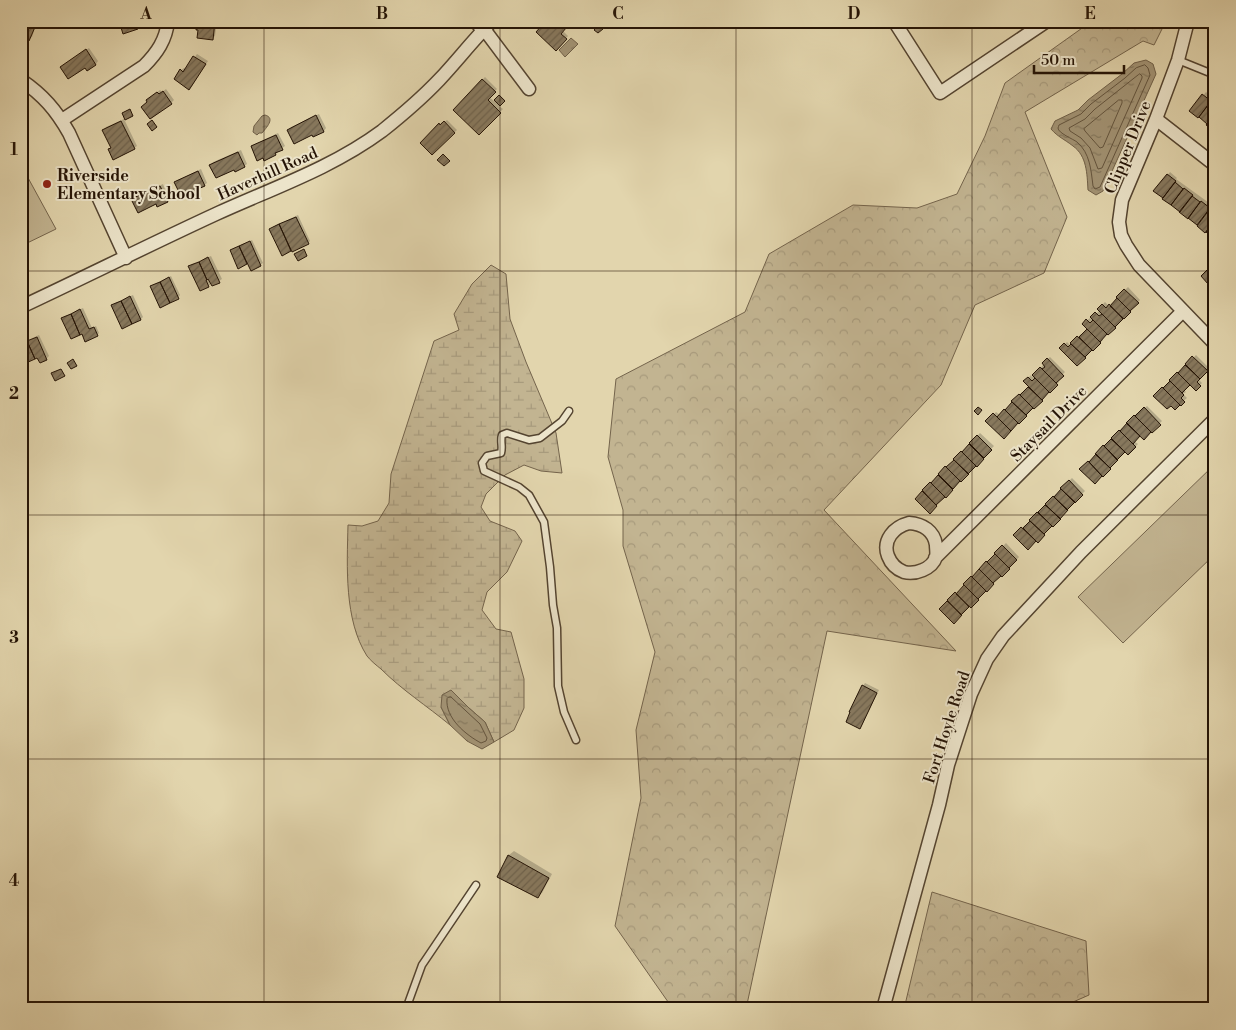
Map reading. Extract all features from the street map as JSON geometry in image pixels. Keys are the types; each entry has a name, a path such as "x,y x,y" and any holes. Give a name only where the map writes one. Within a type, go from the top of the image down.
{"street":[{"path":"62,120 144,66 163,41 168,21"},
{"path":"894,21 940,93 1047,21"},
{"name":"Clipper Drive","path":"1188,21 1178,60 1122,200 1119,222 1121,235 1132,257 1215,344"},
{"path":"485,24 529,89"},
{"name":"Haverhill Road","path":"21,307 217,213 310,173 354,150 407,110 438,81 485,24"},
{"path":"21,80 38,92 62,120 126,258"},
{"path":"1156,119 1215,165"},
{"name":"Staysail Drive","path":"936,558 935,541 932,533 918,524 909,523 901,525 889,536 886,544 886,553 894,567 909,573 924,569 936,558 1183,311"},
{"name":"Fort Hoyle Road","path":"883,1009 939,805 948,765 971,694 987,659 1003,636 1075,559 1215,419"}],"lane":[{"path":"1178,60 1215,75"},
{"path":"569,411 562,420 540,438 529,440 507,433 502,435 500,440 501,453 487,456 482,463 484,471 519,487 530,495 544,522 557,628 558,686 564,712 576,740"},
{"path":"406,1009 422,965 476,886"}],"green space":[{"path":"1092,21 1166,21 1154,45 1143,41 1025,112 1067,217 1044,273 975,305 941,385 824,510 956,651 827,631 746,1009 673,1009 615,926 641,798 636,730 655,652 623,546 623,510 608,457 616,379 745,312 769,254 853,205 917,208 957,194 985,136 1005,83"},
{"path":"21,165 56,229 21,246"},
{"path":"491,265 506,274 510,319 556,433 562,473 541,471 524,465 505,475 486,494 481,507 490,521 515,531 522,541 507,572 487,592 482,610 496,629 511,632 524,679 524,708 514,730 494,742 485,722 469,708 441,707 450,725 397,684 367,656 354,626 348,592 347,558 348,525 362,526 378,521 389,503 391,474 434,341 459,330 454,314 472,284"},
{"path":"1215,464 1215,554 1123,643 1078,597"},
{"path":"932,892 1086,941 1089,995 1057,1009 904,1009"}],"water":[{"path":"571,38 578,44 565,57 559,50"},
{"path":"1146,60 1153,64 1156,74 1103,191 1096,195 1088,190 1084,160 1078,150 1051,129 1055,121 1078,110 1134,63"},
{"path":"265,115 270,118 270,121 262,133 257,135 253,132 254,126"},
{"path":"451,690 485,722 494,742 482,749 467,741 450,725 441,707 442,695"}],"building":[{"path":"119,21 138,21 136,23 138,29 123,34"},
{"path":"197,21 215,21 213,40 197,38"},
{"path":"551,21 572,21 561,34 567,39 556,51 536,32 544,23 547,25"},
{"path":"603,21 608,22 604,27 600,24"},
{"path":"21,24 35,27 29,41 23,38 21,41"},
{"path":"599,25 603,29 598,33 594,30"},
{"path":"86,49 96,65 87,71 85,68 68,79 60,67"},
{"path":"193,56 206,64 189,90 174,79 180,69 183,72"},
{"path":"482,79 496,92 488,100 501,113 479,135 453,110"},
{"path":"163,91 172,104 150,119 141,107 147,102 146,100 157,92 159,94"},
{"path":"1202,94 1211,101 1198,118 1189,111"},
{"path":"499,95 505,101 500,106 494,100"},
{"path":"1212,100 1215,103 1215,114 1207,124 1199,117"},
{"path":"130,109 133,116 125,120 122,113"},
{"path":"1215,114 1215,131 1206,125"},
{"path":"316,115 324,132 313,137 312,135 294,144 287,130"},
{"path":"152,120 157,127 152,131 147,124"},
{"path":"121,121 135,149 113,160 108,149 111,148 102,130"},
{"path":"444,121 455,133 432,155 420,143 439,123 440,125"},
{"path":"276,135 283,150 264,161 263,158 257,161 251,146"},
{"path":"238,152 245,167 216,178 209,165"},
{"path":"443,154 450,161 444,166 437,160"},
{"path":"198,171 205,186 186,197 185,194 181,196 174,182"},
{"path":"1167,174 1176,181 1163,198 1153,191"},
{"path":"1175,182 1183,189 1171,205 1162,199"},
{"path":"160,186 168,202 157,207 156,204 138,213 131,199"},
{"path":"1184,188 1193,195 1180,212 1171,205"},
{"path":"1192,196 1200,202 1188,219 1179,212"},
{"path":"1201,201 1210,208 1197,225 1188,218"},
{"path":"1209,210 1215,214 1215,220 1205,233 1197,226"},
{"path":"296,217 309,244 292,252 279,224"},
{"path":"1215,220 1215,239 1206,232"},
{"path":"279,224 291,251 282,256 269,229"},
{"path":"250,241 261,266 251,271 239,246"},
{"path":"239,246 247,264 238,269 230,250"},
{"path":"304,249 307,256 298,261 294,254"},
{"path":"208,257 220,283 212,286 207,280 199,262"},
{"path":"199,262 209,287 200,291 188,266"},
{"path":"1215,262 1215,278 1208,284 1201,276"},
{"path":"169,277 179,299 170,303 160,282"},
{"path":"1215,278 1215,292 1207,285"},
{"path":"160,282 170,303 160,308 150,286"},
{"path":"1124,289 1139,303 1130,311 1116,297"},
{"path":"130,296 141,320 132,324 121,301"},
{"path":"1117,298 1131,312 1124,319 1110,306"},
{"path":"121,301 132,324 122,329 111,305"},
{"path":"1102,304 1106,308 1109,304 1123,319 1115,327 1097,309"},
{"path":"80,309 89,329 94,327 98,336 85,342 71,314"},
{"path":"1095,312 1099,316 1102,314 1116,328 1108,335 1090,317"},
{"path":"71,314 80,335 71,339 61,318"},
{"path":"1086,319 1090,323 1093,320 1107,334 1100,342 1082,324"},
{"path":"1087,329 1101,343 1093,351 1079,337"},
{"path":"1077,336 1092,350 1085,357 1070,343"},
{"path":"37,337 47,360 40,363 37,358 35,359 27,341"},
{"path":"27,341 35,359 26,363 21,353 21,344"},
{"path":"1064,343 1068,347 1071,344 1086,358 1077,366 1059,348"},
{"path":"1192,356 1208,371 1200,379 1185,364"},
{"path":"1047,358 1064,376 1056,383 1042,369 1045,367 1042,363"},
{"path":"73,359 77,366 71,369 67,363"},
{"path":"1185,365 1200,379 1197,382 1201,386 1196,391 1178,373"},
{"path":"1040,367 1058,385 1050,393 1032,375"},
{"path":"61,369 65,376 55,381 51,373"},
{"path":"1177,372 1190,385 1182,393 1169,380"},
{"path":"1028,377 1032,381 1035,378 1049,392 1042,400 1023,381"},
{"path":"1170,381 1184,395 1181,398 1185,402 1181,406 1163,388"},
{"path":"1028,387 1043,401 1034,409 1020,395"},
{"path":"1162,387 1180,405 1175,410 1171,406 1167,409 1153,396"},
{"path":"1019,394 1033,408 1026,415 1011,401"},
{"path":"1012,402 1027,416 1019,424 1005,410"},
{"path":"978,407 982,410 978,415 974,411"},
{"path":"1144,407 1161,425 1152,433 1135,416"},
{"path":"1004,409 1018,423 1011,431 997,417"},
{"path":"993,413 1011,431 1004,439 985,421"},
{"path":"1134,415 1151,432 1144,440 1126,423"},
{"path":"1127,423 1140,436 1133,444 1120,431"},
{"path":"1119,430 1136,447 1128,455 1111,438"},
{"path":"977,435 992,450 984,458 969,443"},
{"path":"1111,439 1125,452 1117,460 1104,446"},
{"path":"969,444 984,459 977,467 962,452"},
{"path":"1103,445 1118,460 1110,468 1095,454"},
{"path":"961,451 976,466 968,474 953,459"},
{"path":"1096,454 1111,469 1103,477 1089,462"},
{"path":"954,460 969,474 961,482 946,467"},
{"path":"1088,461 1102,476 1095,484 1079,469"},
{"path":"945,466 960,481 953,489 938,474"},
{"path":"938,475 953,490 946,498 931,483"},
{"path":"1069,480 1083,495 1075,503 1060,488"},
{"path":"930,482 945,497 936,505 922,490"},
{"path":"1061,489 1075,502 1067,510 1054,497"},
{"path":"922,491 937,506 930,514 915,499"},
{"path":"1053,496 1068,510 1060,519 1045,504"},
{"path":"1045,505 1061,519 1053,527 1038,512"},
{"path":"1037,512 1052,526 1044,534 1029,520"},
{"path":"1030,521 1045,535 1038,543 1023,528"},
{"path":"1021,527 1036,541 1028,550 1013,535"},
{"path":"1002,545 1017,560 1009,568 994,553"},
{"path":"995,554 1010,569 1002,577 987,562"},
{"path":"986,561 1001,576 993,583 979,569"},
{"path":"979,569 994,584 987,592 972,577"},
{"path":"971,576 986,591 978,599 963,584"},
{"path":"964,585 979,600 971,608 956,594"},
{"path":"955,592 969,607 961,615 947,600"},
{"path":"947,601 962,615 954,624 939,609"},
{"path":"862,685 877,693 860,729 846,722"},
{"path":"508,855 549,878 538,898 497,877"}],"place":[{"name":"Riverside Elementary School","path":"47,184"}]}
